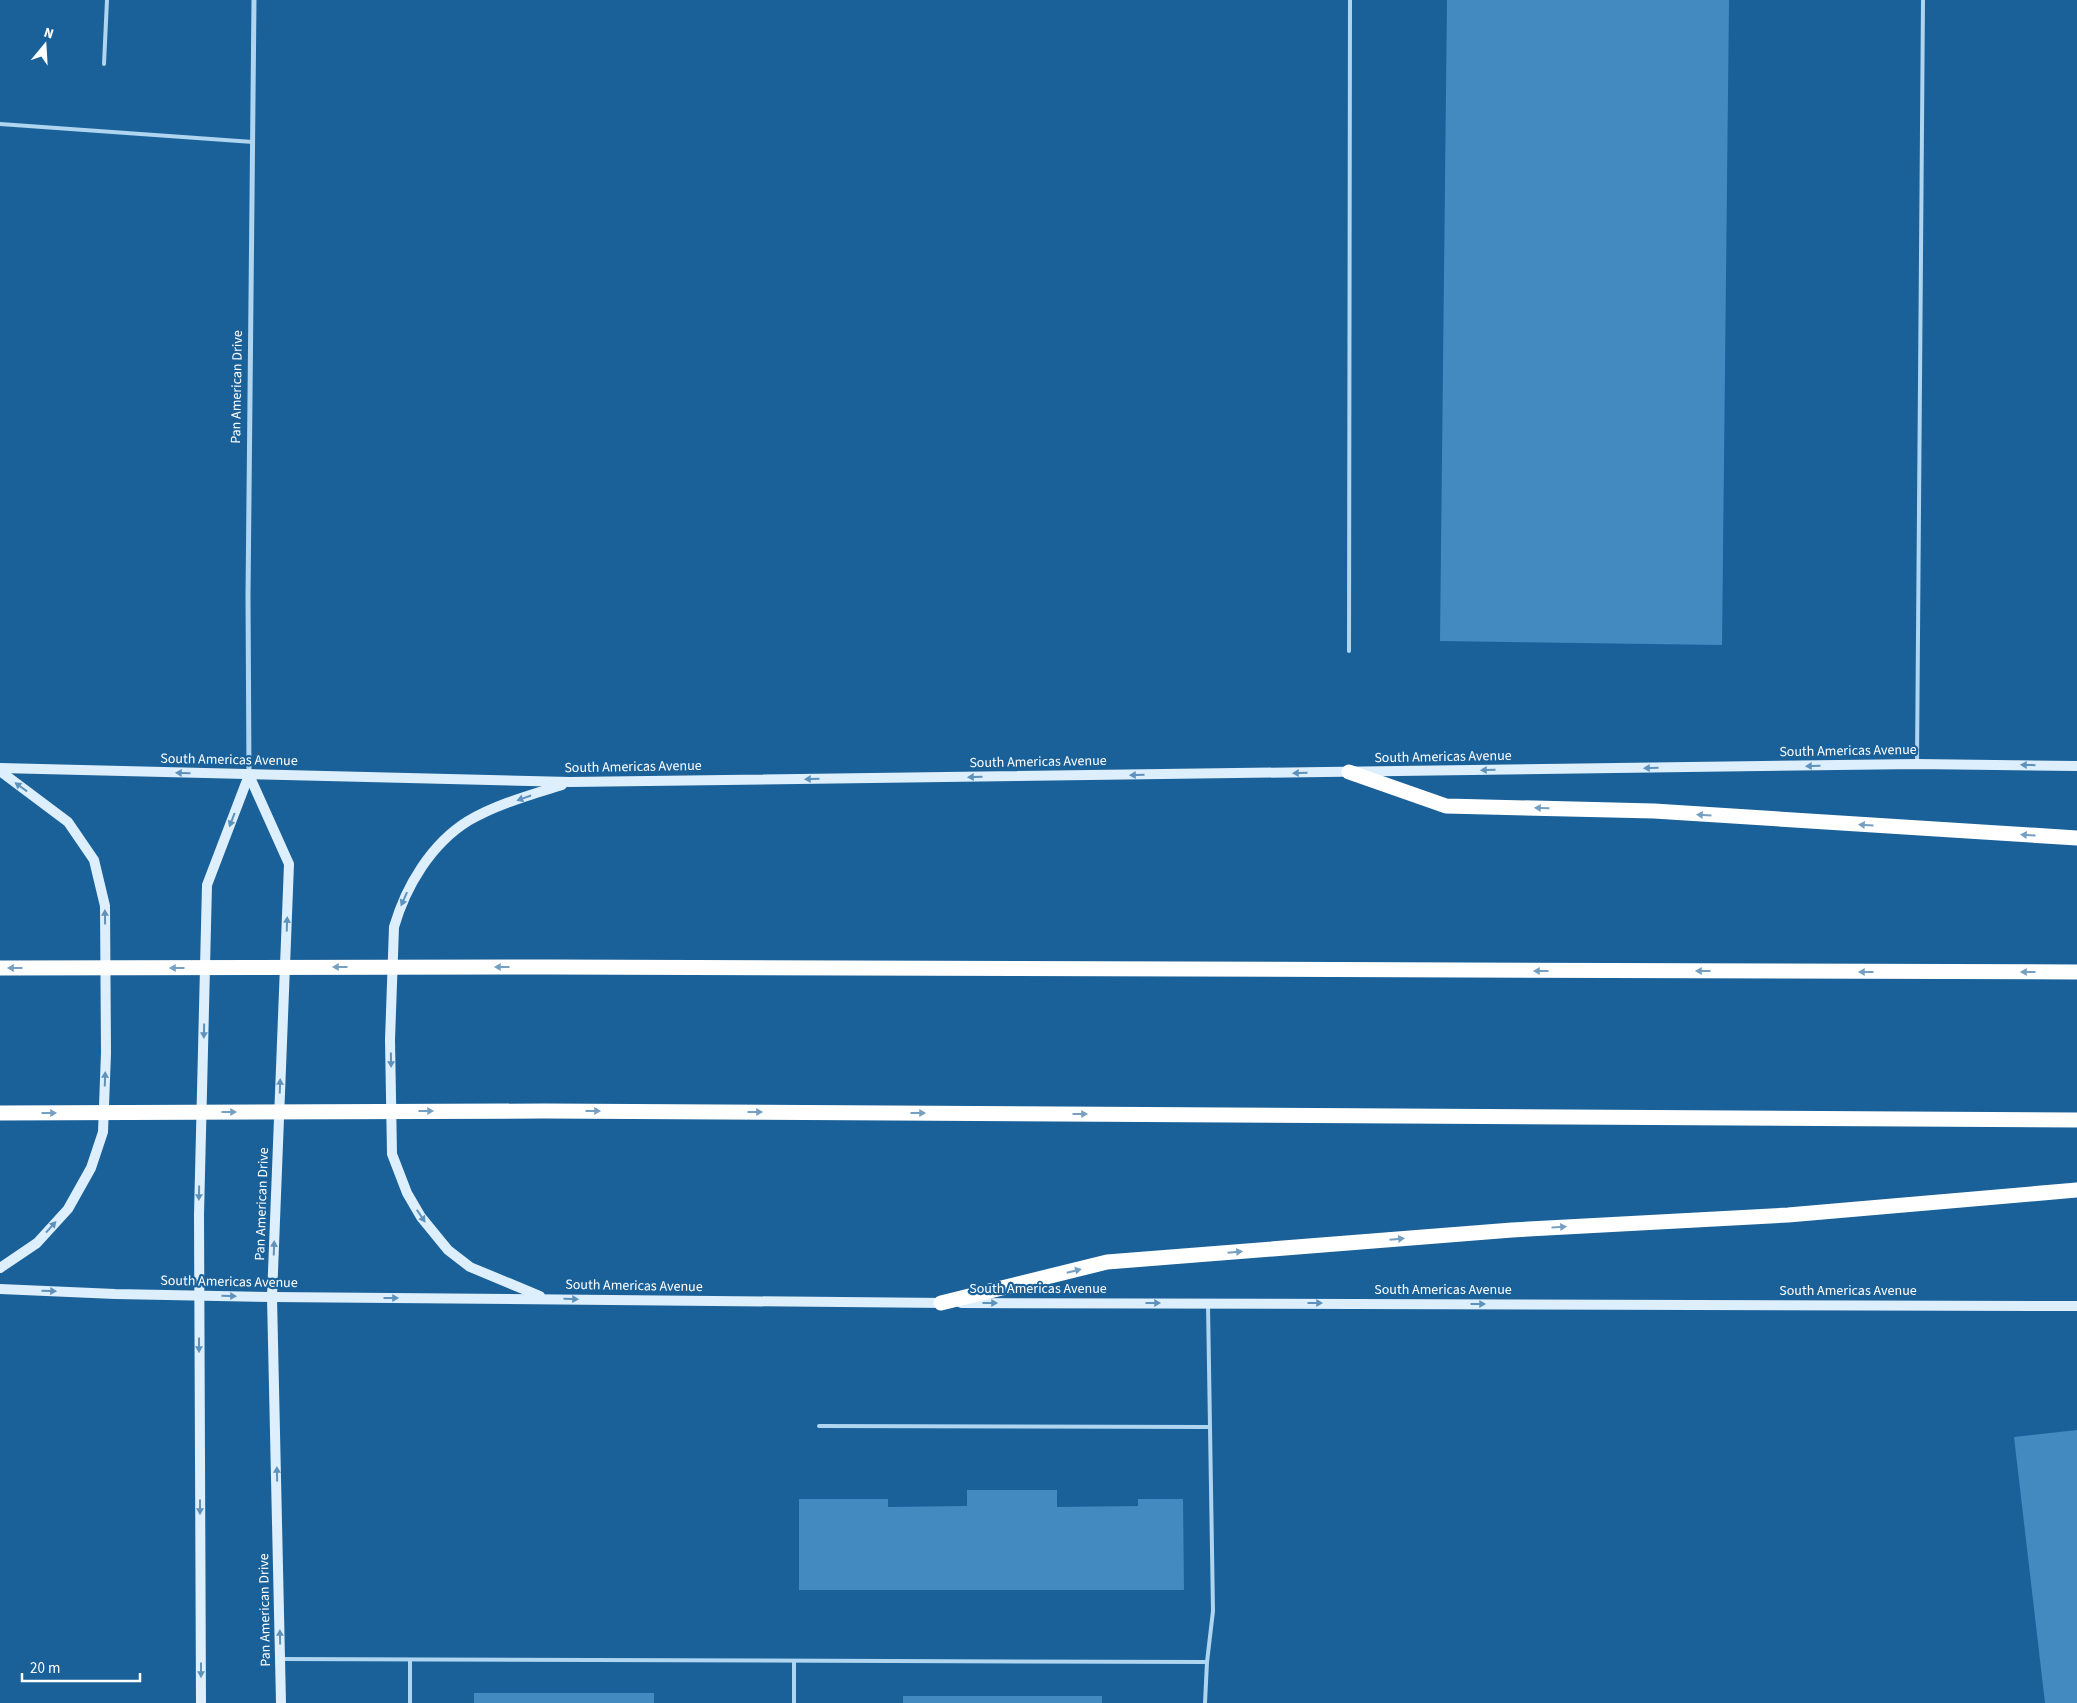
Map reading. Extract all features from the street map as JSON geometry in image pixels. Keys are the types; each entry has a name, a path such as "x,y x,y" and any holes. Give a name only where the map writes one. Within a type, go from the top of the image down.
{"highway":[{"path":"1348,772 1446,806 1654,812 2077,838"},
{"path":"0,968 551,967 2077,972"},
{"path":"0,1113 544,1111 2077,1120"},
{"path":"941,1303 1108,1262 1512,1230 1788,1215 2077,1190"}],"main road":[{"name":"South Americas Avenue","path":"0,770 570,782 1917,764 2077,766"},
{"path":"0,770 68,822 94,860 105,906 106,1053 103,1132 91,1168 68,1209 37,1243 0,1268"},
{"name":"Pan American Drive","path":"201,1703 198,1296 208,884 249,775"},
{"name":"Pan American Drive","path":"249,775 289,864 272,1297 281,1703"},
{"path":"546,1299 470,1267 448,1250 421,1217 407,1193 392,1154 390,1040 394,927 414,878 437,847 467,822 502,805 570,782"},
{"name":"South Americas Avenue","path":"0,1289 198,1296 941,1303 1208,1302 2077,1306"}],"street":[{"name":"Pan American Drive","path":"249,775 248,596 254,0"}],"lane":[{"path":"104,64 106,0"},
{"path":"1349,651 1350,0"},
{"path":"1917,764 1923,0"},
{"path":"0,124 253,142"},
{"path":"1205,1703 1212,1611 1208,1302"},
{"path":"820,1426 1209,1427"},
{"path":"280,1659 410,1661 1207,1662"},
{"path":"410,1661 410,1703"},
{"path":"794,1661 794,1703"}],"building":[{"path":"1447,0 1729,0 1722,645 1440,641"},
{"path":"2077,1430 2077,1703 2045,1703 2014,1437"},
{"path":"967,1490 1057,1490 1057,1507 1138,1506 1138,1499 1183,1499 1184,1590 799,1590 799,1499 888,1499 888,1507 967,1506"},
{"path":"474,1693 654,1693 654,1703 474,1703"},
{"path":"903,1696 1102,1696 1102,1703 903,1703"}]}
